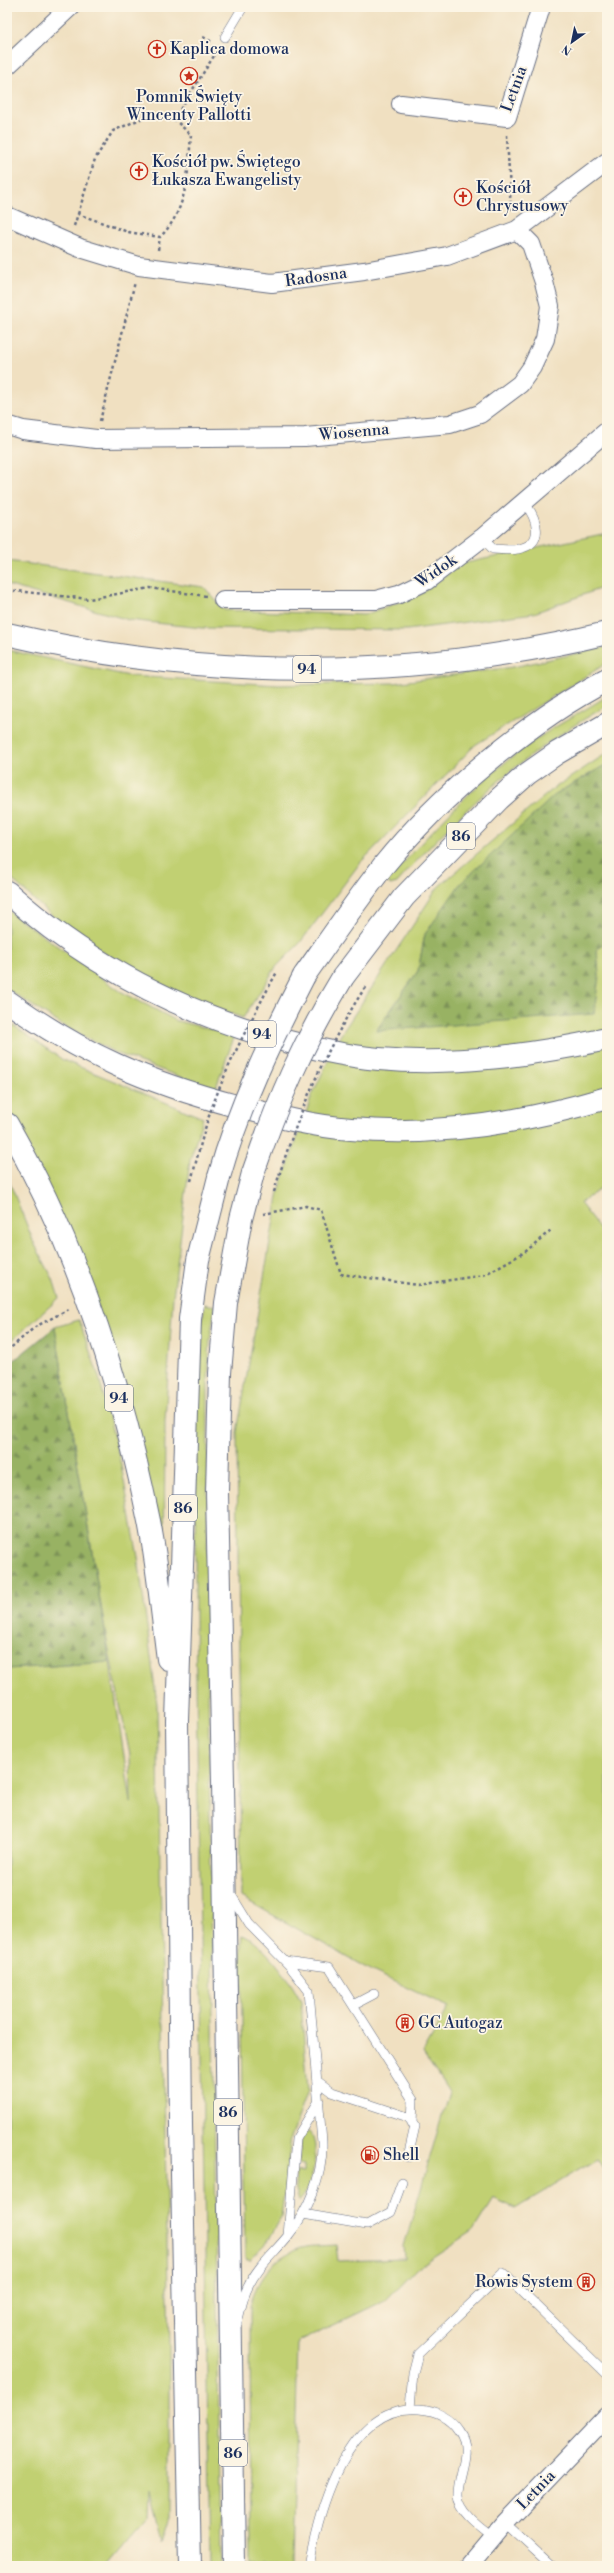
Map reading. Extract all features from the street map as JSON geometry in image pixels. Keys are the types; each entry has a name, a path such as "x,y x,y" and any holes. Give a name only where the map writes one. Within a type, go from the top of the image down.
{"main road":[{"name":"94","path":"7,634 43,642 149,660 273,670 377,668 444,663 544,648 607,633"},
{"name":"86","path":"190,2566 181,2133 177,1722 190,1319 198,1260 233,1129 264,1054 304,976 384,865 418,828 476,772 541,720 607,680"},
{"name":"86","path":"234,2566 232,2339 217,1492 220,1373 226,1303 242,1219 253,1173 289,1076 314,1025 343,977 404,897 499,799 527,774 558,753 607,724"},
{"name":"94","path":"7,892 38,918 77,946 154,993 217,1020 302,1046 379,1059 453,1061 554,1050 607,1039"},
{"path":"7,1002 47,1030 82,1050 147,1079 275,1117 318,1125 352,1129 397,1130 494,1124 563,1111 607,1098"},
{"name":"94","path":"7,1124 28,1161 87,1297 127,1425 149,1522 177,1722"}],"street":[{"path":"7,66 70,7"},
{"name":"Letnia","path":"401,104 507,118 541,7"},
{"name":"Radosna","path":"7,216 80,248 139,266 272,283 364,271 447,256 517,230 607,162"},
{"name":"Wiosenna","path":"7,425 23,430 96,440 305,437 450,424 480,414 520,384 532,367 545,339 550,306 544,282 531,244 517,230"},
{"name":"Widok","path":"223,600 376,600 399,594 426,581 482,538 607,431"},
{"name":"Letnia","path":"469,2566 492,2537 607,2416"}],"lane":[{"path":"225,37 243,7"},
{"path":"482,538 493,549 519,549 532,542 538,530 534,516 524,502"},
{"path":"224,1884 249,1924 285,1961 309,1991 323,2162 303,2214 288,2237 266,2260 248,2287 232,2339"},
{"path":"285,1961 329,1967 413,2100 412,2123"},
{"path":"353,2005 374,1994"},
{"path":"317,2081 332,2092 386,2108 408,2117 415,2126 408,2157"},
{"path":"288,2237 296,2139 319,2101"},
{"path":"303,2214 367,2225 391,2212 402,2182"},
{"path":"410,2408 410,2386 418,2354 503,2272 607,2374"},
{"path":"309,2566 322,2505 348,2453 364,2432 377,2420 392,2412 410,2408 437,2412 451,2421 460,2431 464,2442 465,2456 458,2497 467,2514 492,2537"},
{"path":"505,2523 552,2566"}],"path":[{"path":"174,119 220,46 203,37"},
{"path":"72,231 95,158 113,131 154,113 174,119 192,134 187,186 173,225 160,237 157,255"},
{"path":"507,118 509,206"},
{"path":"78,214 128,232 160,237"},
{"path":"96,440 139,266"},
{"path":"7,590 89,599 150,588 189,592 223,600"},
{"path":"191,1181 210,1116 229,1067 254,1014 277,972"},
{"path":"274,1192 293,1130 309,1092 340,1029 366,986"},
{"path":"242,1219 306,1206 321,1210 341,1274 418,1285 484,1275 525,1252 551,1230"},
{"path":"7,1351 35,1327 87,1297"}],"green space":[{"path":"607,533 607,586 534,613 407,630 202,628 129,620 7,585 7,561 204,587 224,610 364,615 421,594 461,564"},
{"path":"607,647 607,663 475,745 360,863 299,944 276,967 243,1018 194,999 146,977 100,951 57,920 7,875 7,650 129,676 278,685 394,683 513,667"},
{"path":"607,696 607,706 548,743 494,785 444,832 397,883 390,885 388,881 391,877 423,841 455,807 490,775 508,760 556,726"},
{"path":"607,753 607,764 557,793 425,934 418,971 376,1031 599,976 597,950 607,940 607,1184 580,1203 607,1238 607,2174 597,2159 515,2209 493,2199 473,2231 417,2268 386,2300 298,2342 292,2566 251,2566 250,2306 252,2297 260,2280 272,2265 287,2254 300,2248 336,2245 338,2261 405,2259 404,2246 449,2092 423,2053 449,2007 370,1970 241,1897 237,1432 279,1191 312,1095 340,1036 438,887 553,789"},
{"path":"607,764 607,940 597,950 599,976 594,1014 376,1031 418,971 425,934 460,884 557,793"},
{"path":"7,910 120,991 177,1021 235,1035 215,1090 116,1053 62,1025 7,989"},
{"path":"7,1021 63,1060 203,1118 190,1160 173,1297 165,1421 164,1581 128,1403 30,1152 7,1107"},
{"path":"7,1176 34,1243 53,1279 59,1298 7,1345"},
{"path":"205,1304 215,1306 210,1339 208,1384 207,1617 221,2566 210,2566 195,1616 196,1354"},
{"path":"79,1320 99,1377 121,1465 138,1557 157,1704 169,2351 169,2521 162,2544 150,2489 149,2517 107,2566 7,2566 7,1669 110,1662 131,1803 130,1755 106,1636 55,1327"},
{"path":"55,1327 110,1662 7,1669 7,1366"},
{"path":"242,1935 259,1945 276,1964 291,1984 301,2002 308,2090 291,2138 281,2218 265,2246 250,2260 245,2258"},
{"path":"309,2131 313,2137 315,2145 314,2167 308,2188 304,2196 299,2201 295,2186 296,2172 304,2173 304,2165 298,2164 302,2137"}],"place":[{"name":"Kaplica domowa","path":"157,49"},
{"name":"Pomnik Święty Wincenty Pallotti","path":"189,76"},
{"name":"Kościół pw. Świętego Łukasza Ewangelisty","path":"139,171"},
{"name":"Kościół Chrystusowy","path":"463,197"},
{"name":"GC Autogaz","path":"405,2023"},
{"name":"Shell","path":"370,2155"},
{"name":"Rowis System","path":"586,2282"}]}
